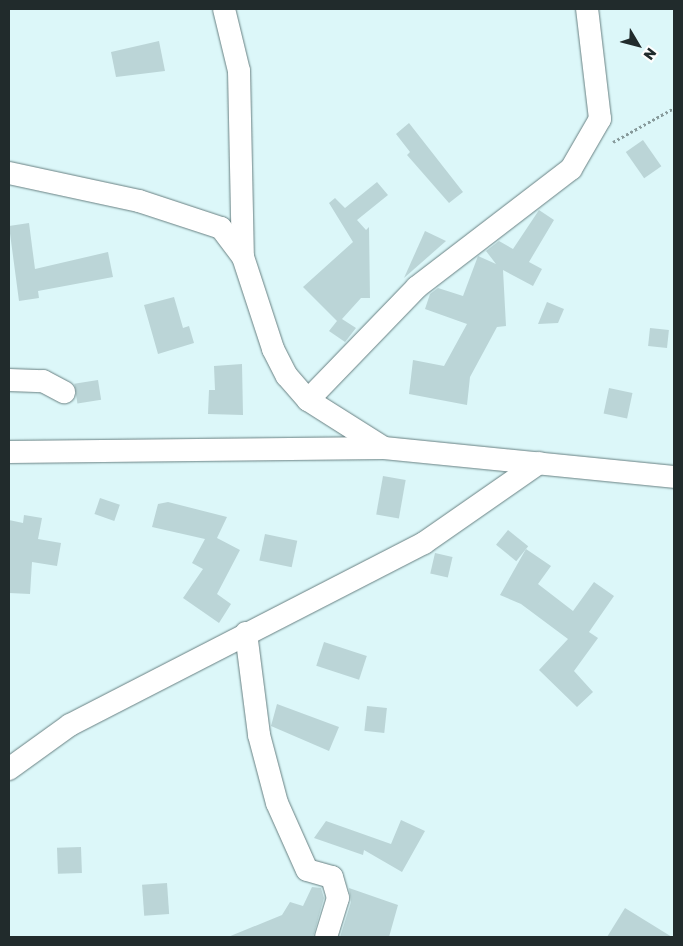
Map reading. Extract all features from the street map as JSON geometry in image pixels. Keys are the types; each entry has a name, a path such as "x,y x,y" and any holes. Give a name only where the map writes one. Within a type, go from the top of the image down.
{"street":[{"path":"224,9 239,71 243,257 273,349 308,400 384,448"},
{"path":"308,400 417,287 571,169 600,118 587,9"},
{"path":"9,173 139,201 220,228 243,257"},
{"path":"9,380 43,381 64,392"},
{"path":"9,452 384,448 674,477"},
{"path":"9,769 70,725 424,543 539,462"},
{"path":"246,633 260,735 277,803 307,870 332,877 338,898 326,937"}],"path":[{"path":"608,144 674,108"}],"building":[{"path":"159,41 165,71 116,77 111,52"},
{"path":"409,123 463,192 449,203 407,155 410,152 396,134"},
{"path":"643,140 661,166 644,178 626,152"},
{"path":"377,182 388,195 357,220 366,230 369,227 370,298 361,298 342,319 356,328 345,342 329,331 337,321 303,287 353,242 329,203 335,198 345,208"},
{"path":"539,210 554,220 529,262 542,269 533,286 503,270 506,326 497,327 470,377 467,405 409,394 413,360 444,366 467,324 425,309 430,294 438,288 463,296 478,256 496,264 486,251 499,241 513,249"},
{"path":"29,223 35,269 108,252 113,277 38,291 39,298 19,301 9,226"},
{"path":"425,231 446,241 404,278"},
{"path":"174,297 183,328 189,326 194,343 158,354 144,305"},
{"path":"547,302 564,309 558,323 538,324"},
{"path":"650,328 669,330 667,348 648,346"},
{"path":"242,364 243,415 208,414 209,390 215,390 214,366"},
{"path":"98,380 101,400 77,404 74,384"},
{"path":"609,388 632,393 627,418 604,413"},
{"path":"383,476 406,480 399,518 376,514"},
{"path":"100,498 120,505 114,521 94,514"},
{"path":"168,502 227,517 217,538 240,550 217,594 231,604 219,623 183,598 203,569 192,563 205,539 152,527 158,504"},
{"path":"24,515 42,518 38,539 61,543 57,566 32,562 30,594 9,593 9,520 23,523"},
{"path":"508,530 528,546 516,561 496,545"},
{"path":"265,534 297,541 292,567 259,560"},
{"path":"526,549 551,566 538,584 573,611 594,582 614,596 589,632 598,638 574,671 593,692 577,707 539,670 568,639 521,604 500,595"},
{"path":"435,553 453,557 448,578 430,573"},
{"path":"324,642 367,656 359,680 316,666"},
{"path":"277,704 339,727 329,751 271,726"},
{"path":"367,706 387,708 384,733 364,731"},
{"path":"401,820 425,831 402,872 364,850 363,855 314,838 326,821 391,844"},
{"path":"81,847 82,873 58,874 57,848"},
{"path":"167,883 169,914 144,916 142,885"},
{"path":"312,887 321,888 324,898 313,937 228,937 282,915 290,902 303,906"},
{"path":"349,888 398,905 389,937 340,937 351,902"},
{"path":"625,908 672,937 607,937"}]}
